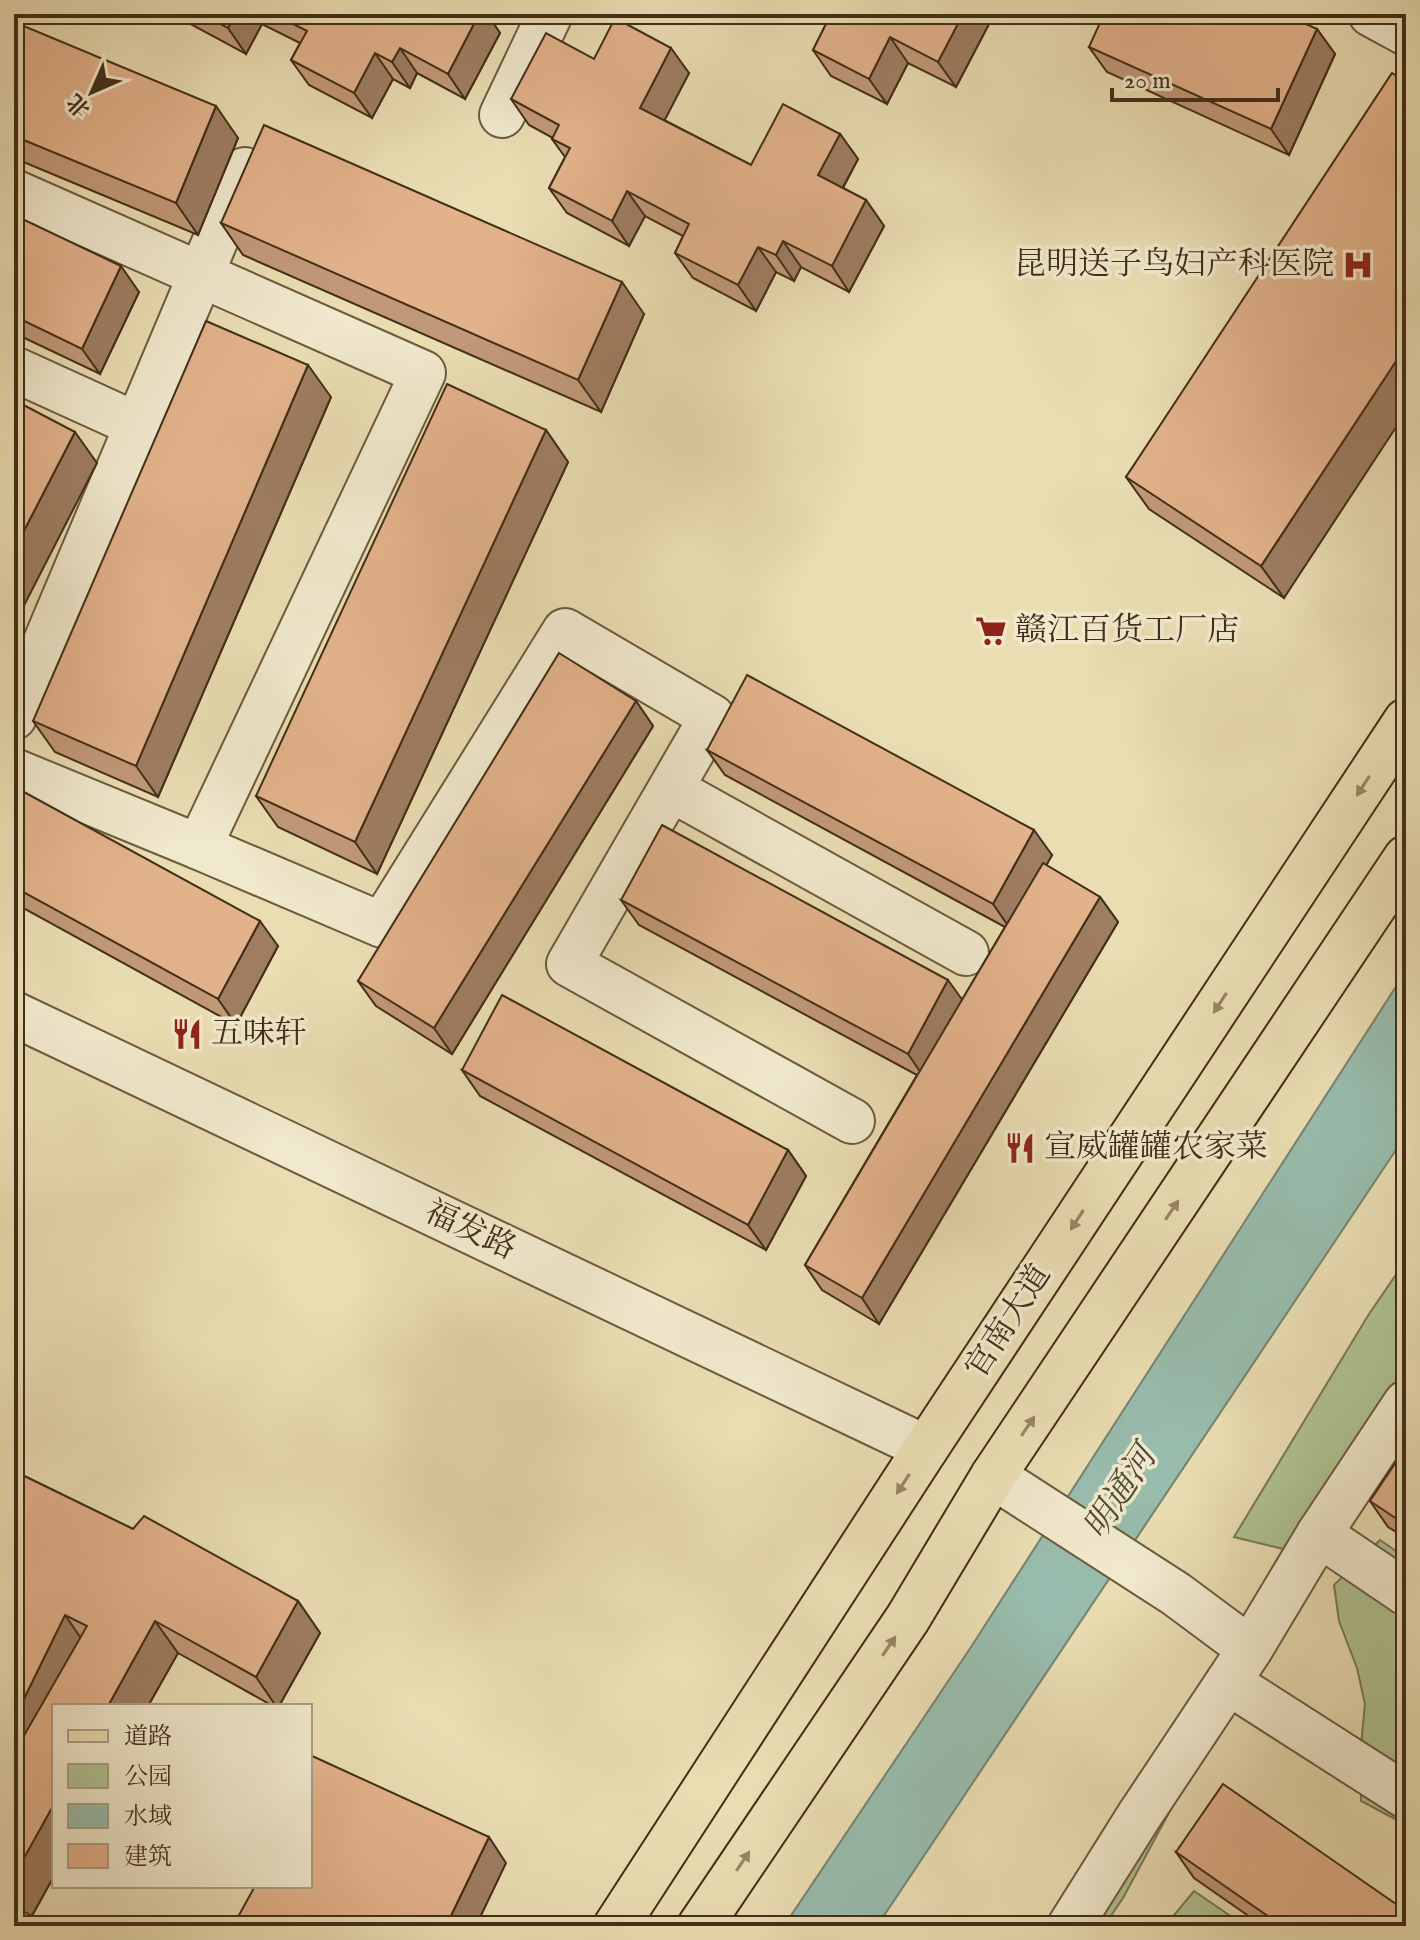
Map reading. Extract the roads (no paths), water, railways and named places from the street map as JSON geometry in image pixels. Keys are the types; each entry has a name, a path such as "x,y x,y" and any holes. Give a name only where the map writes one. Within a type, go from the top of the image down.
{"main road":[{"name":"官南大道","path":"616,1926 926,1448 1406,721"},
{"path":"700,1926 908,1618 993,1476 1406,858"}],"street":[{"path":"502,115 550,14"},
{"path":"1371,14 1406,33"},
{"path":"14,717 250,157"},
{"path":"14,192 423,373 199,847"},
{"path":"14,369 137,425"},
{"path":"14,771 382,925 565,631 712,717 569,964 852,1121"},
{"path":"671,789 966,953"},
{"name":"福发路","path":"14,1014 926,1448"},
{"path":"1070,1926 1406,1403"},
{"path":"993,1476 1176,1594 1239,1666 1406,1796"},
{"path":"1319,1534 1406,1593"}],"water":[{"name":"明通河","path":"1406,971 1406,1135 877,1926 784,1926 971,1647"}],"place":[{"name":"昆明送子鸟妇产科医院","path":"1358,265"},
{"name":"赣江百货工厂店","path":"991,631"},
{"name":"五味轩","path":"187,1034"},
{"name":"宣威罐罐农家菜","path":"1020,1148"}]}
